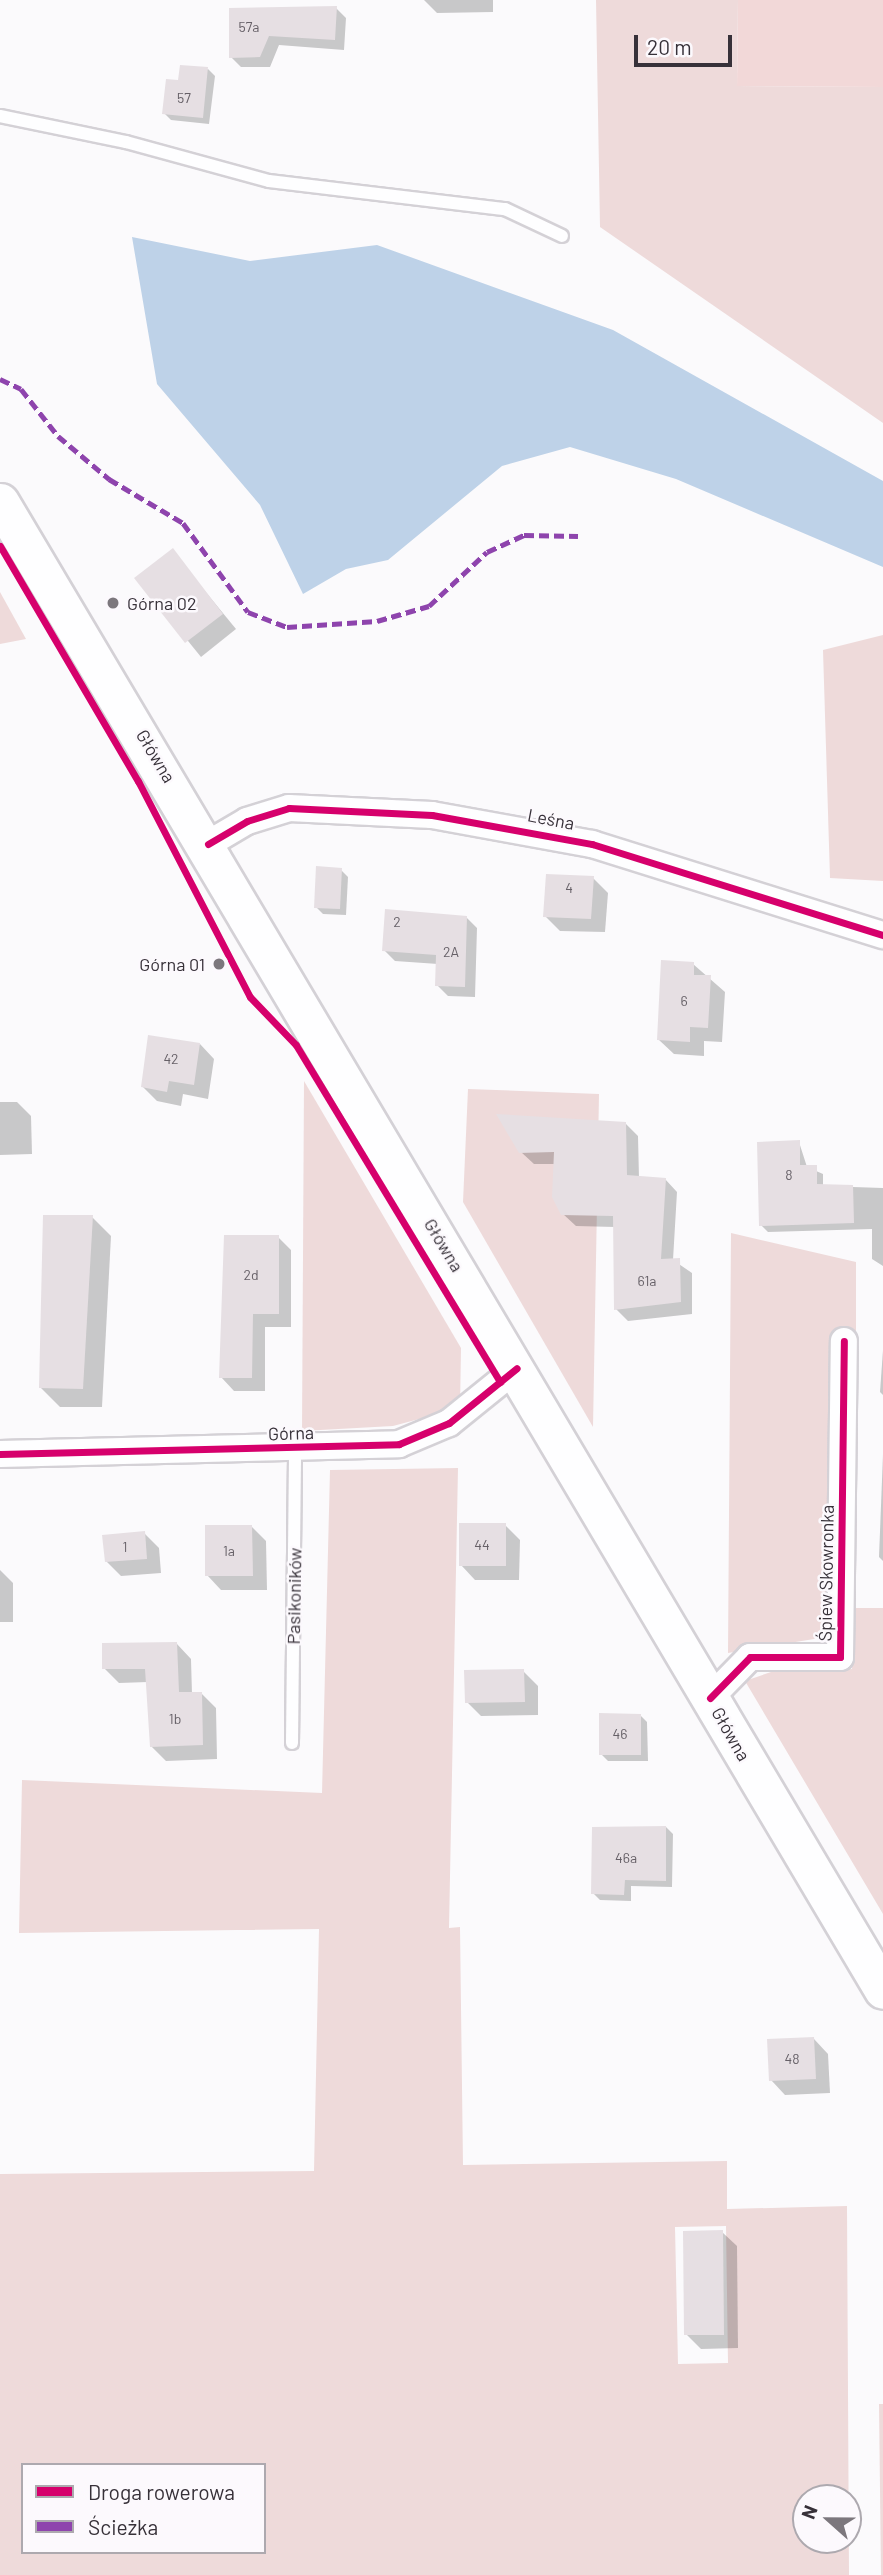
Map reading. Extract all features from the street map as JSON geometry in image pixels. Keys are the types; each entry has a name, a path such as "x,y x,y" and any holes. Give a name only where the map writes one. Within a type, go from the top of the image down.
{"main road":[{"name":"Główna","path":"0,502 208,844 883,1990"}],"street":[{"name":"Leśna","path":"208,844 247,821 289,808 432,815 592,844 883,935"},
{"name":"Śpiew Skowronka","path":"709,1698 750,1657 841,1657 844,1341"},
{"name":"Górna","path":"0,1454 295,1450 399,1444 449,1423 517,1368"}],"lane":[{"path":"0,117 269,181 505,209 562,236"},
{"name":"Pasikoników","path":"292,1742 295,1450"}],"shaded area":[{"path":"596,0 738,0 737,86 883,87 883,423 600,227"},
{"path":"738,0 883,0 883,87 737,86"},
{"path":"0,592 26,639 0,644"},
{"path":"883,635 883,881 830,878 823,650"},
{"path":"304,1081 461,1348 460,1408 393,1426 302,1431"},
{"path":"468,1089 599,1094 593,1427 463,1202"},
{"path":"731,1233 856,1262 856,1332 832,1333 829,1624 814,1639 728,1653"},
{"path":"458,1468 449,1928 460,1927 463,2165 727,2161 727,2209 847,2206 849,2484 792,2484 792,2554 849,2554 849,2575 0,2575 0,2174 314,2171 319,1929 19,1933 22,1780 322,1793 330,1470","holes":["726,2226 728,2363 678,2364 675,2227"]},
{"path":"854,1608 883,1608 883,1914 745,1681 771,1672 852,1669"},
{"path":"879,2404 883,2404 883,2575 881,2575"}],"water":[{"path":"132,237 250,261 377,245 613,330 883,481 883,567 676,479 570,447 502,466 388,560 346,569 303,594 260,505 157,384"}],"building":[{"path":"337,6 335,40 269,36 260,57 229,58 229,8"},
{"path":"180,65 208,67 203,118 162,114 166,79 178,80"},
{"path":"173,548 223,614 185,643 134,578"},
{"path":"316,866 342,868 340,909 314,908"},
{"path":"546,874 594,876 591,919 543,917"},
{"path":"385,909 467,916 465,987 435,986 436,955 382,951"},
{"path":"661,960 694,962 694,975 711,975 708,1028 690,1027 690,1042 657,1040"},
{"path":"148,1035 200,1043 194,1085 169,1081 167,1092 141,1087"},
{"path":"496,1114 626,1122 627,1175 666,1178 661,1259 680,1258 681,1302 614,1310 613,1216 561,1215 552,1197 554,1152 519,1153"},
{"path":"800,1140 800,1165 817,1165 817,1184 853,1185 854,1223 759,1226 757,1142"},
{"path":"43,1215 93,1215 83,1389 39,1388"},
{"path":"224,1235 279,1235 279,1314 253,1314 252,1378 219,1378"},
{"path":"459,1523 506,1523 506,1566 459,1566"},
{"path":"205,1525 252,1525 253,1576 205,1576"},
{"path":"145,1531 147,1559 105,1562 102,1535"},
{"path":"177,1642 179,1692 202,1692 203,1745 150,1747 145,1669 102,1669 102,1643"},
{"path":"524,1669 525,1702 465,1703 464,1670"},
{"path":"599,1713 641,1714 641,1755 599,1755"},
{"path":"666,1826 666,1881 625,1880 624,1895 591,1894 592,1827"},
{"path":"814,2037 816,2079 769,2081 767,2039"},
{"path":"723,2230 724,2335 684,2335 683,2231"}],"marked path":[{"path":"0,379 21,389 58,436 109,479 183,523 248,612 287,627 377,621 429,606 487,552 524,535 578,536"}],"cycle path":[{"path":"0,546 138,781 250,997 296,1045 500,1382"},
{"path":"208,844 247,821 289,808 432,815 592,844 883,935"},
{"path":"710,1698 750,1657 840,1657 844,1341"},
{"path":"0,1454 399,1444 449,1423 517,1368"}],"place":[{"name":"Górna 02","path":"113,603"},
{"name":"Górna 01","path":"219,964"}]}
